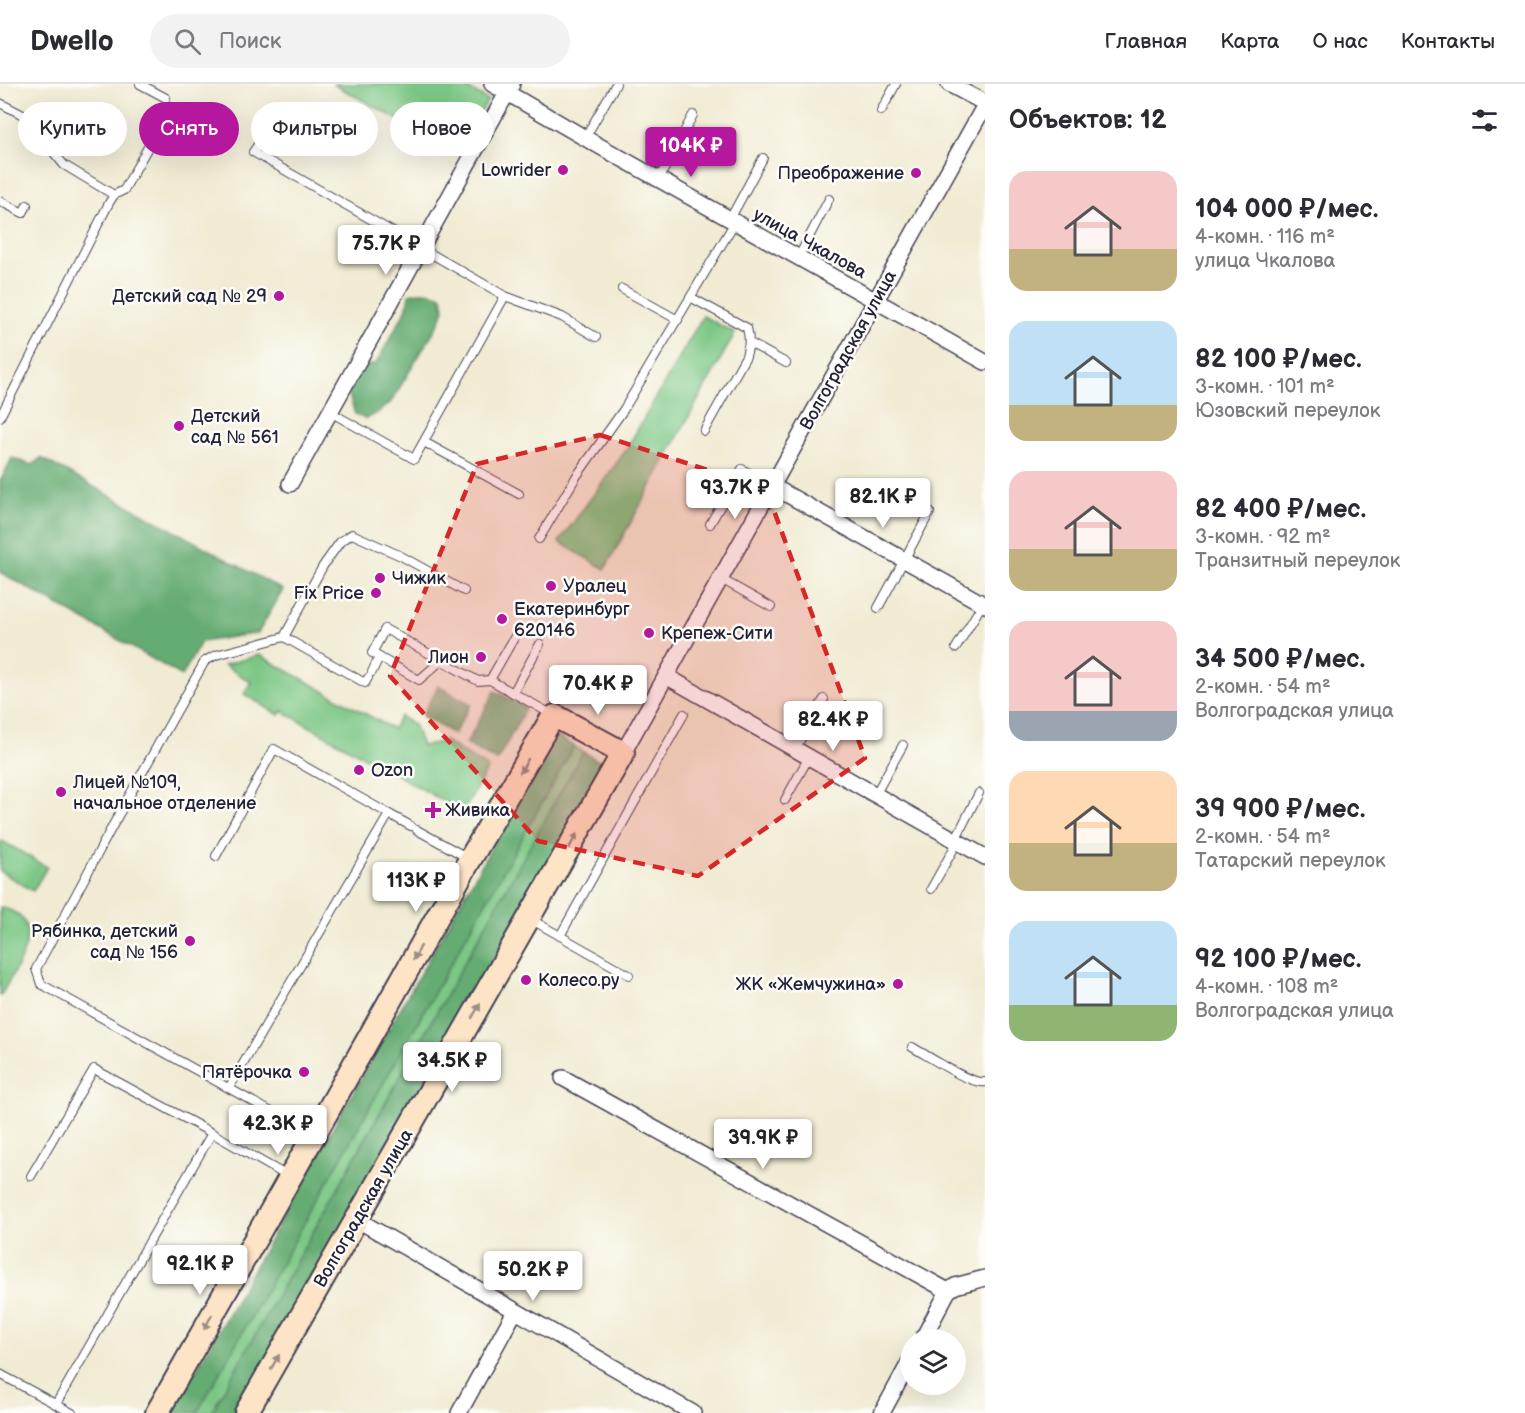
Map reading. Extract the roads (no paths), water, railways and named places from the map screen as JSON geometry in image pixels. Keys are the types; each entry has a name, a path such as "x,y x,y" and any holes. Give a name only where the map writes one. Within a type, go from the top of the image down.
{"street":[{"name":"улица Чкалова","path":"492,84 510,88 585,138 985,362"},
{"path":"949,84 985,104"},
{"path":"290,484 510,88"},
{"name":"Волгоградская улица","path":"246,1413 530,919 721,579 769,484 985,104"},
{"path":"769,484 984,603"},
{"path":"666,676 985,857"},
{"path":"157,1413 549,723 555,716 622,753"},
{"path":"563,1078 948,1291"},
{"path":"356,1219 515,1311 676,1409 693,1413"},
{"path":"928,1329 948,1291 955,1286 985,1278"},
{"path":"459,1413 515,1311"},
{"path":"882,1413 900,1379"}],"lane":[{"path":"140,84 166,98"},
{"path":"585,138 616,84"},
{"path":"881,111 896,84"},
{"path":"0,103 23,116 64,165 114,195"},
{"path":"659,179 693,115"},
{"path":"0,417 114,195 124,190 143,156"},
{"path":"260,156 505,296 562,317 596,337"},
{"path":"539,539 576,477 624,409 692,298 763,158"},
{"path":"798,258 829,200"},
{"path":"0,201 23,213 27,205"},
{"path":"622,288 678,320"},
{"path":"330,412 414,459 505,296"},
{"path":"692,298 747,328 750,343 746,356 704,431"},
{"path":"750,343 786,363"},
{"path":"424,442 519,495"},
{"path":"710,524 742,469 769,484"},
{"path":"878,608 930,512"},
{"path":"284,637 323,566 340,542 352,534 401,555 465,591"},
{"path":"721,579 771,607"},
{"path":"956,648 984,603"},
{"path":"442,660 419,680 372,653 385,629 442,660 478,681 490,680 555,716"},
{"path":"490,680 518,631"},
{"path":"314,1135 41,984 36,969 205,661 284,637 365,683 380,657"},
{"path":"513,693 540,644"},
{"path":"795,749 824,699"},
{"path":"560,936 684,714"},
{"path":"875,795 903,745"},
{"path":"216,856 274,748 470,859"},
{"path":"785,800 809,757"},
{"path":"931,889 980,793"},
{"path":"229,1088 389,814"},
{"path":"530,919 629,975"},
{"path":"912,1047 966,1077 980,1083 985,1082"},
{"path":"31,1176 94,1069 290,1178"},
{"path":"56,1404 212,1133"},
{"path":"0,1374 72,1413"}],"place":[{"name":"Lowrider","path":"563,170"},
{"name":"Преображение","path":"916,173"},
{"name":"Детский сад № 29","path":"279,296"},
{"name":"Детский сад № 561","path":"179,426"},
{"name":"Чижик","path":"380,578"},
{"name":"Уралец","path":"551,586"},
{"name":"Fix Price","path":"376,593"},
{"name":"Екатеринбург 620146","path":"502,619"},
{"name":"Крепеж-Сити","path":"649,633"},
{"name":"Лион","path":"481,657"},
{"name":"Ozon","path":"359,770"},
{"name":"Лицей №109, начальное отделение","path":"61,792"},
{"name":"Живика","path":"433,810"},
{"name":"Рябинка, детский сад № 156","path":"190,941"},
{"name":"Колесо.ру","path":"526,980"},
{"name":"ЖК «Жемчужина»","path":"898,984"},
{"name":"Пятёрочка","path":"304,1072"}]}
